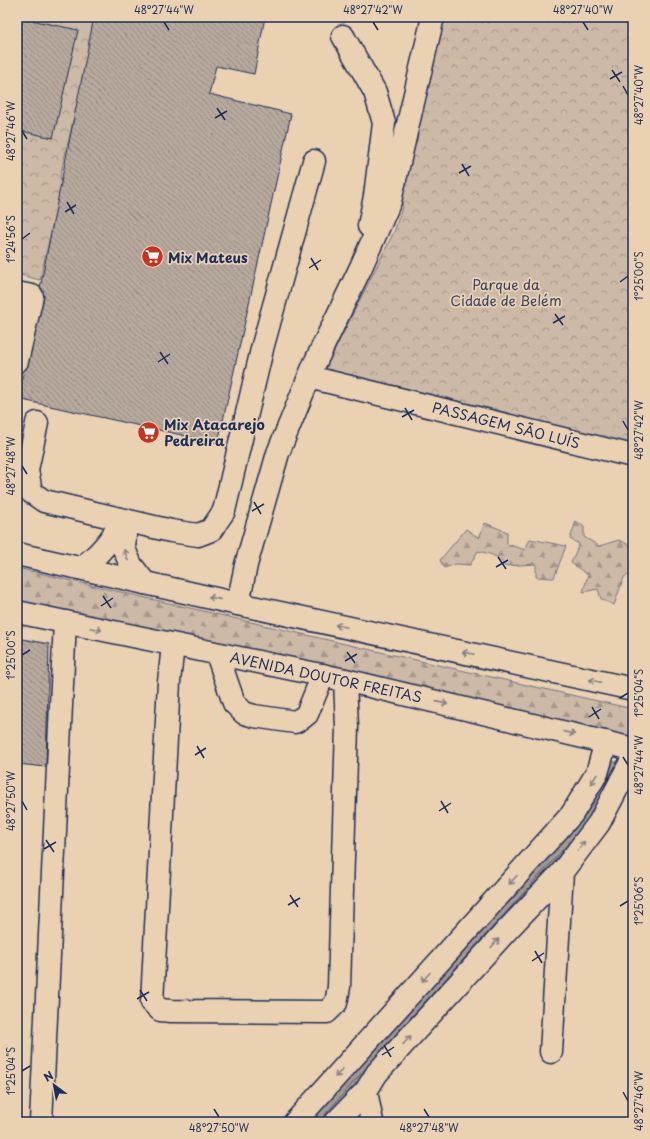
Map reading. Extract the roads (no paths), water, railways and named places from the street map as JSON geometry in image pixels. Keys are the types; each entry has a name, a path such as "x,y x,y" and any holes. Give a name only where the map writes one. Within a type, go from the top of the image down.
{"street":[{"path":"238,604 246,566 278,453 309,376 361,267 390,201 433,17"},
{"path":"343,36 375,92 384,123 375,196 361,267"},
{"path":"37,423 27,470 31,492 44,501 171,532 198,535 211,530 224,511 263,345 314,161"},
{"path":"17,361 24,294"},
{"name":"PASSAGEM SÃO LUÍS","path":"309,376 633,456"},
{"path":"80,568 89,562 106,544 124,520"},
{"path":"124,520 124,549 130,565 145,583"},
{"path":"17,554 238,604 633,689"},
{"name":"AVENIDA DOUTOR FREITAS","path":"17,612 323,675 633,749"},
{"path":"41,1122 65,622"},
{"path":"173,644 169,689 152,1002 160,1010 327,1012 336,1003 339,987 347,727 345,680"},
{"path":"217,654 234,703 244,713 254,716 295,722 302,718 307,714 323,675"},
{"path":"295,1122 572,814 597,773 606,742"},
{"path":"336,1122 503,934 562,872 599,823 633,758"},
{"path":"551,1052 562,872"},
{"path":"357,1054 371,1082 372,1122"}],"water":[{"path":"609,761 624,763 577,840 323,1122 305,1122"}],"place":[{"name":"Mix Mateus","path":"153,257"},
{"name":"Mix Atacarejo Pedreira","path":"149,432"}],"park label":[{"name":"Parque da Cidade de Belém","path":"506,292"}]}
